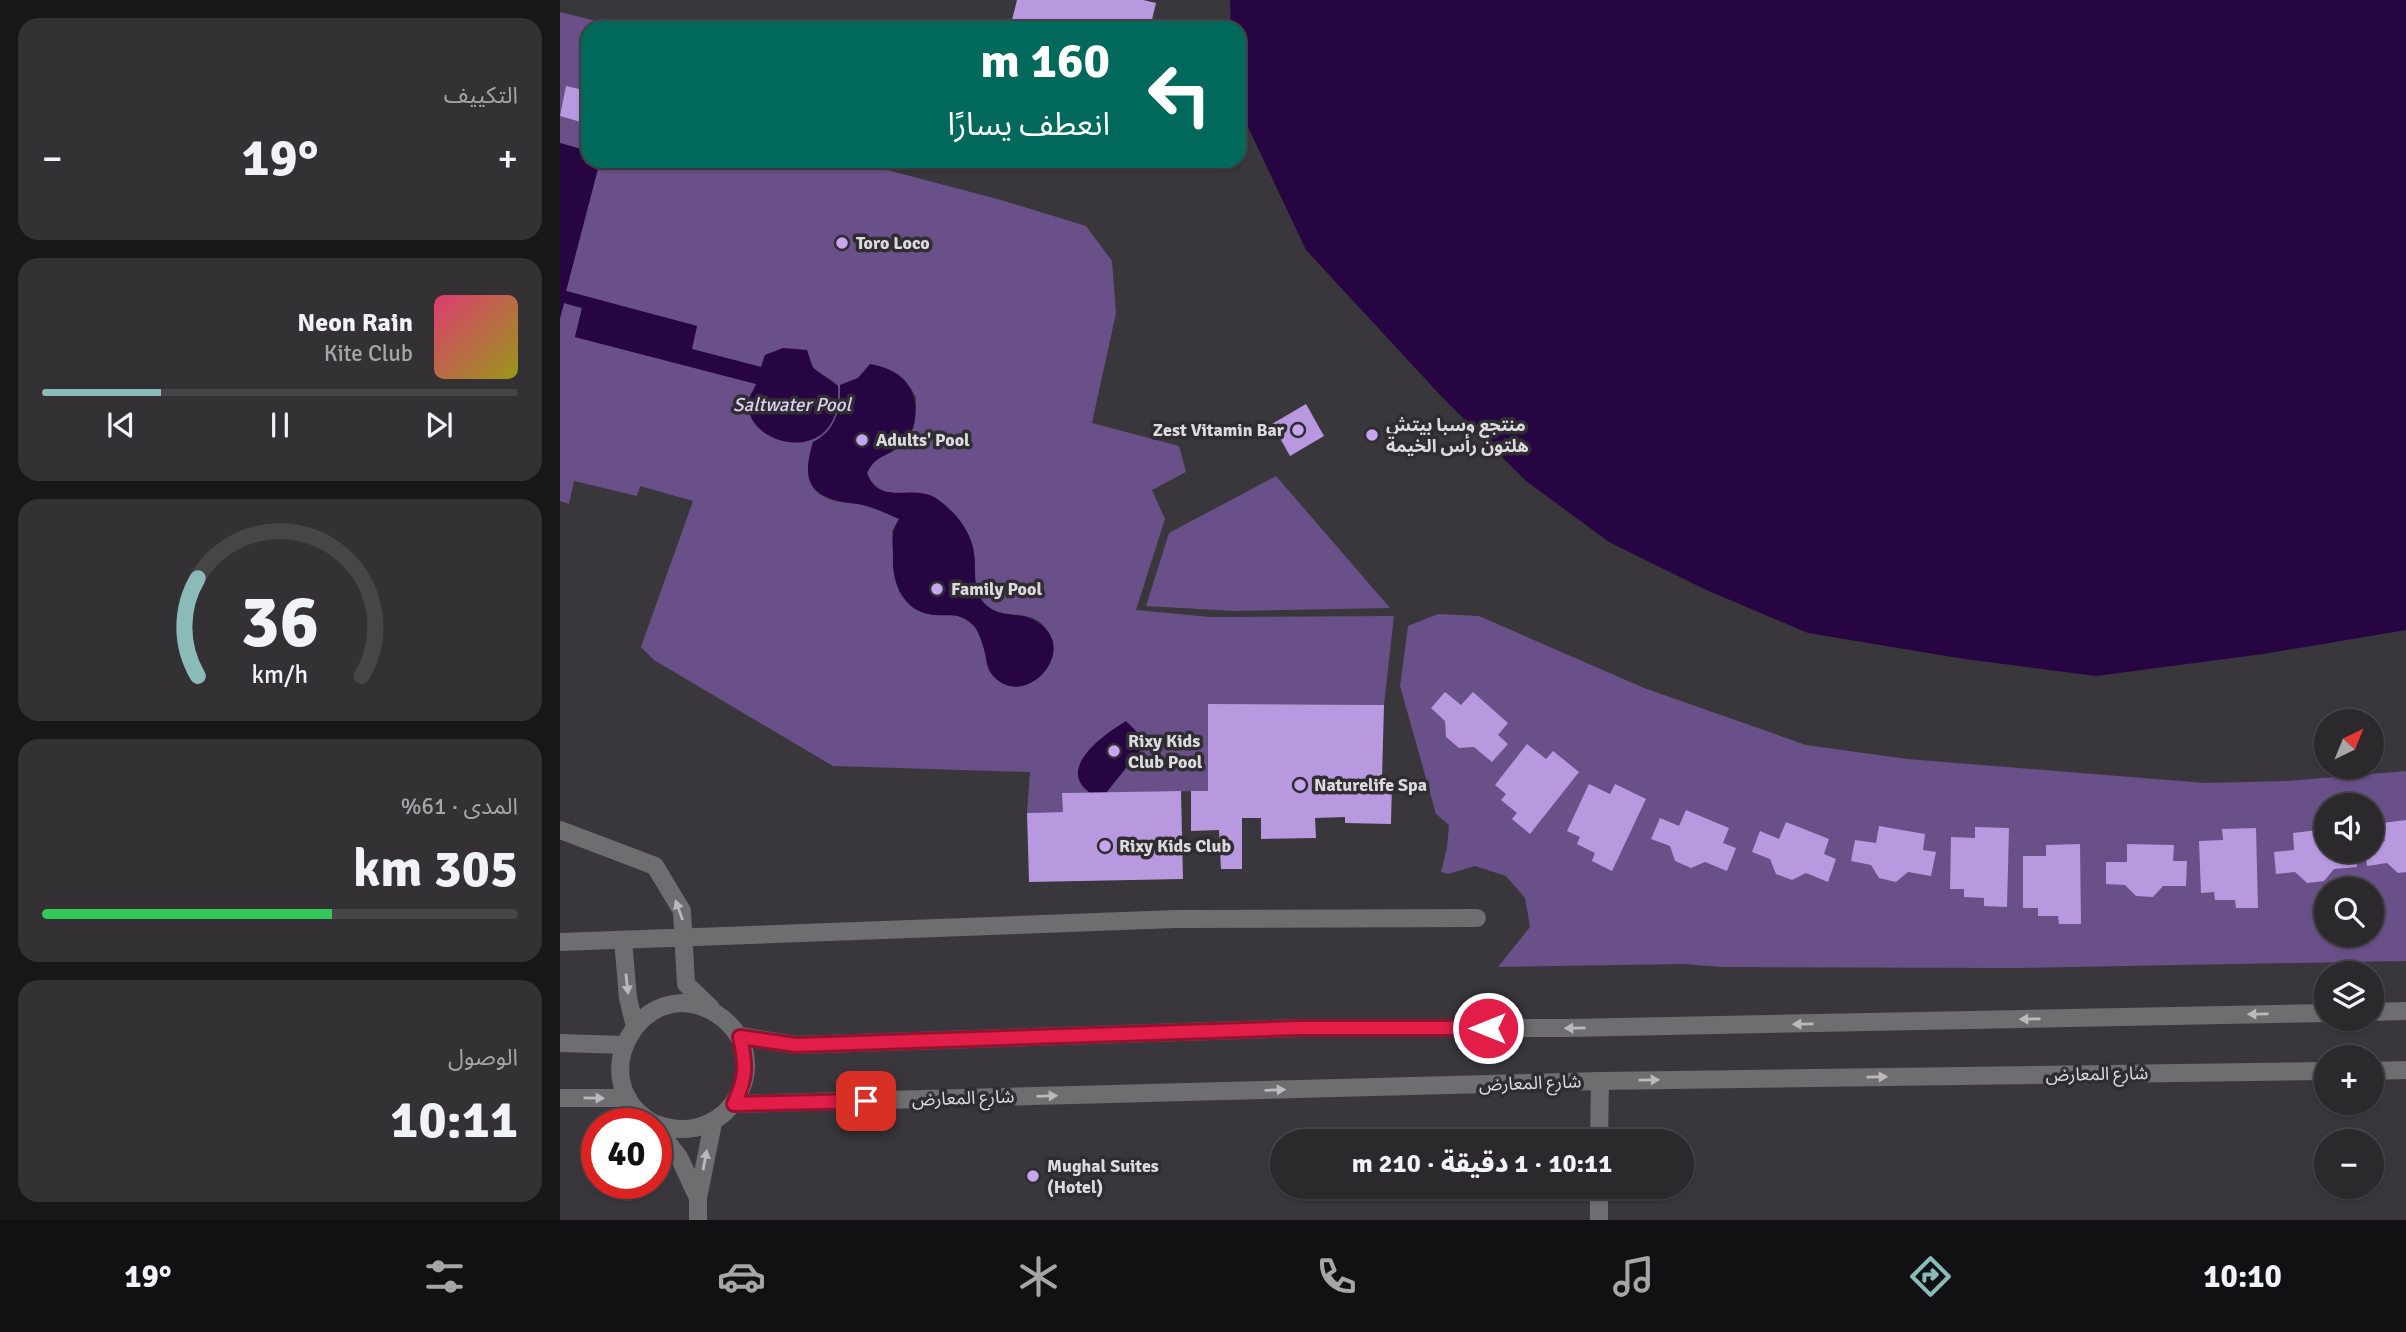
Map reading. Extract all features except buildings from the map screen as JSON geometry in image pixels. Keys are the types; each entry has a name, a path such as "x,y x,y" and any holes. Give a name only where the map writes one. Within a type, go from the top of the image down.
{"street":[{"path":"560,830 655,866 682,911 686,984 740,1037 746,1065 743,1085 734,1104 713,1123 686,1130 672,1129"},
{"path":"560,942 1176,919 1477,918"},
{"path":"623,940 628,998 635,1027"},
{"path":"636,1108 628,1098 621,1079 620,1058 639,1021 656,1010 676,1004 696,1005 716,1013"},
{"path":"2384,1012 2406,1011"},
{"path":"740,1037 808,1045 1299,1028 1568,1028 2314,1013"},
{"path":"560,1043 625,1045"},
{"path":"2384,1071 2406,1070"},
{"name":"شارع المعارض","path":"734,1104 1600,1081 2314,1071"},
{"path":"1599,1129 1600,1081"},
{"path":"560,1098 628,1098"},
{"path":"698,1220 698,1198 713,1123"},
{"path":"672,1147 698,1198"},
{"path":"1599,1199 1599,1220"}],"shaded area":[{"path":"560,12 596,21 581,21 581,149 560,143"},
{"path":"598,168 880,168 1086,226 1112,261 1116,313 1092,423 1179,446 1186,472 1152,490 1165,519 1136,610 1210,617 1394,616 1384,705 1209,704 1208,791 1063,793 1063,812 1027,813 1030,772 833,766 654,660 641,647 693,501 640,486 637,496 574,481 569,504 560,501 560,318 564,303 582,308 575,337 757,384 820,436 837,411 838,386 815,369 808,360 765,355 761,367 691,349 697,326 566,291","holes":["870,365 910,387 916,397 916,409 892,452 873,461 867,473 880,489 931,498 949,508 970,538 975,585 986,605 1002,613 1034,619 1043,625 1053,641 984,648 977,629 967,620 956,615 933,615 913,608 899,591 892,531 900,519 868,506 835,501 817,492 812,485 808,470 813,442 827,432 836,418 840,385 858,378"]},
{"path":"1276,476 1390,608 1234,611 1146,606 1169,533"},
{"path":"1438,614 1479,616 1644,688 1806,745 1907,759 2205,783 2384,779 2384,773 2406,771 2406,961 2014,968 1723,967 1683,964 1498,967 1530,927 1525,898 1506,876 1475,866 1448,874 1441,872 1449,825 1436,814 1400,686 1408,626"}],"water":[{"path":"1230,0 2406,0 2406,630 2263,654 2096,676 1958,658 1808,633 1704,589 1609,542 1526,481 1442,397 1306,250 1246,123 1246,21 1231,21"},
{"name":"Saltwater Pool","path":"560,143 581,149 581,168 598,168 566,291 697,326 692,349 761,367 765,355 783,348 807,350 813,368 838,386 835,413 825,431 810,440 792,442 774,438 760,429 750,415 749,399 756,384 575,337 582,308 564,303 560,318"},
{"path":"870,364 891,370 906,381 914,398 915,419 904,443 879,458 867,473 877,488 884,491 926,494 943,504 960,521 971,541 976,585 981,599 993,610 1034,620 1048,632 1054,646 1051,660 1044,673 1032,682 1018,687 1003,684 990,672 979,635 970,622 956,616 916,610 903,597 893,569 894,529 899,519 868,506 825,496 812,485 808,470 813,442 827,432 836,418 840,385 858,378"},
{"name":"Rixy Kids Club Pool","path":"1126,721 1147,742 1106,793 1090,793 1081,783 1078,773 1080,763 1096,743"}],"place":[{"name":"Toro Loco","path":"842,243"},
{"name":"Zest Vitamin Bar","path":"1298,430"},
{"name":"منتجع وسبا بيتش هلتون رأس الخيمة","path":"1372,435"},
{"name":"Adults' Pool","path":"862,440"},
{"name":"Family Pool","path":"937,589"},
{"name":"Rixy Kids Club Pool","path":"1114,751"},
{"name":"Naturelife Spa","path":"1300,785"},
{"name":"Rixy Kids Club","path":"1105,846"},
{"name":"Mughal Suites (Hotel)","path":"1033,1176"}],"route":[{"path":"866,1101 734,1104 743,1085 746,1065 740,1037 796,1045 1299,1028 1488,1028"}]}
